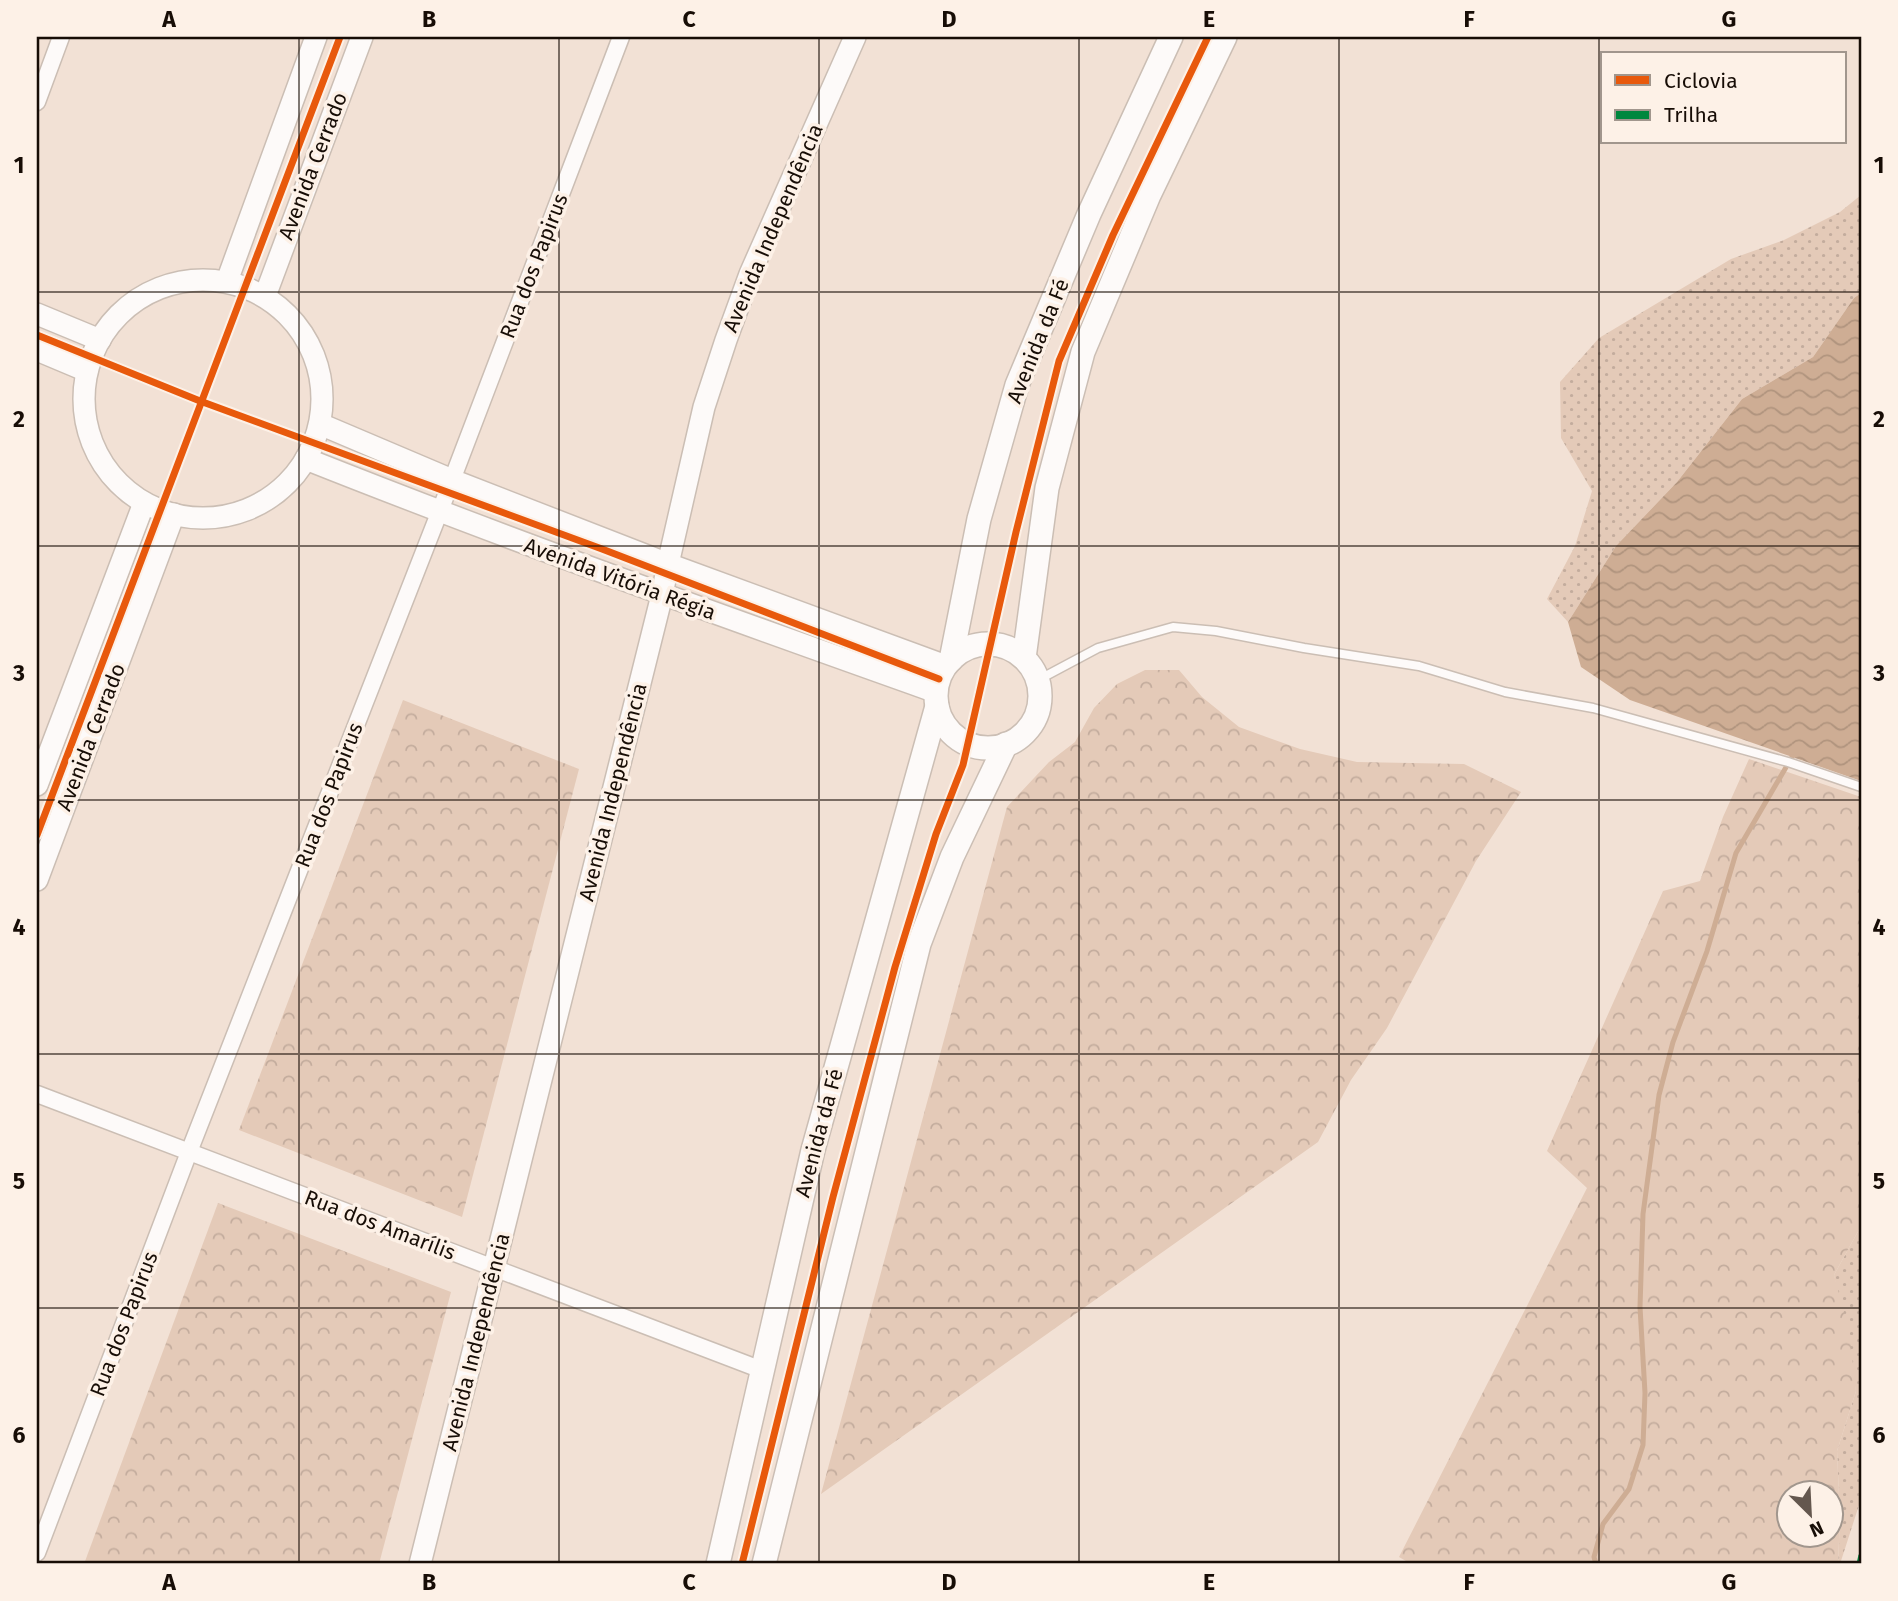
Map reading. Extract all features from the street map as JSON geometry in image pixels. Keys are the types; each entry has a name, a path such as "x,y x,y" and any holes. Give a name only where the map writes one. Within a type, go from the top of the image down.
{"main road":[{"name":"Avenida da Fé","path":"948,663 979,519 1017,385 1089,214 1171,37"},
{"path":"1024,658 1047,488 1083,352 1149,195 1225,37"},
{"path":"987,644 1001,645 1024,658 1038,680 1041,695 1038,711 1031,725 1020,737 1006,744 976,746 951,732 942,720 937,699 939,679 948,663 961,652 987,644"},
{"name":"Avenida da Fé","path":"718,1564 813,1150 937,699"},
{"path":"764,1564 919,944 953,857 1006,744"}],"street":[{"path":"37,102 61,37"},
{"name":"Avenida Cerrado","path":"227,281 316,37"},
{"name":"Avenida Cerrado","path":"265,296 362,37"},
{"name":"Rua dos Papirus","path":"37,1553 189,1152 453,480 621,37"},
{"name":"Avenida Independência","path":"420,1564 662,595 704,407 750,274 855,37"},
{"path":"190,280 227,281 265,296 293,319 313,351 323,387 320,424 306,459 278,492 239,512 218,517 195,518 144,503 120,484 100,460 88,432 84,402 87,371 100,340 123,311 154,290 190,280"},
{"path":"37,314 100,340"},
{"path":"37,350 87,371"},
{"name":"Avenida Vitória Régia","path":"320,424 453,480 668,564 948,663"},
{"name":"Avenida Vitória Régia","path":"306,459 937,699"},
{"name":"Avenida Cerrado","path":"37,785 144,503"},
{"name":"Avenida Cerrado","path":"37,880 174,514"},
{"name":"Rua dos Amarílis","path":"37,1094 762,1370"}],"lane":[{"path":"1038,680 1098,648 1172,627 1216,631 1419,666 1505,692 1593,708 1788,762 1861,786"}],"green space":[{"path":"1861,195 1861,293 1854,298 1813,357 1742,399 1677,482 1616,546 1568,622 1547,599 1575,546 1592,491 1561,438 1560,382 1599,338 1731,259 1784,240 1840,212"},
{"path":"1145,670 1179,670 1202,697 1239,727 1300,749 1357,762 1464,764 1521,792 1476,861 1387,1028 1351,1080 1318,1142 821,1494 1007,807 1049,762 1075,742 1094,708 1117,684"},
{"path":"403,700 579,769 462,1217 239,1130"},
{"path":"1749,759 1861,797 1861,1226 1834,1275 1849,1331 1856,1391 1837,1451 1838,1478 1776,1478 1776,1548 1839,1548 1838,1564 1411,1564 1399,1557 1587,1188 1547,1151 1663,891 1700,881 1723,817"},
{"path":"218,1203 451,1292 379,1564 84,1564"},
{"path":"1861,1226 1861,1499 1846,1545 1846,1478 1838,1478 1837,1451 1856,1391 1834,1275"},
{"path":"1839,1548 1845,1548 1840,1564"}],"water":[{"path":"1861,293 1861,781 1630,700 1581,667 1568,622 1616,546 1677,482 1742,399 1813,357 1854,298"}],"waterway":[{"path":"1596,1564 1594,1557 1603,1524 1629,1489 1643,1445 1645,1393 1640,1307 1643,1214 1659,1095 1673,1042 1707,951 1736,853 1792,757"}],"marked path":[{"path":"1859,1564 1861,1555"}],"cycle path":[{"path":"37,835 340,37"},
{"path":"742,1564 833,1197 895,967 936,834 963,765 1016,532 1059,361 1113,235 1208,37"},
{"path":"37,335 200,401 602,549 939,679"}]}
